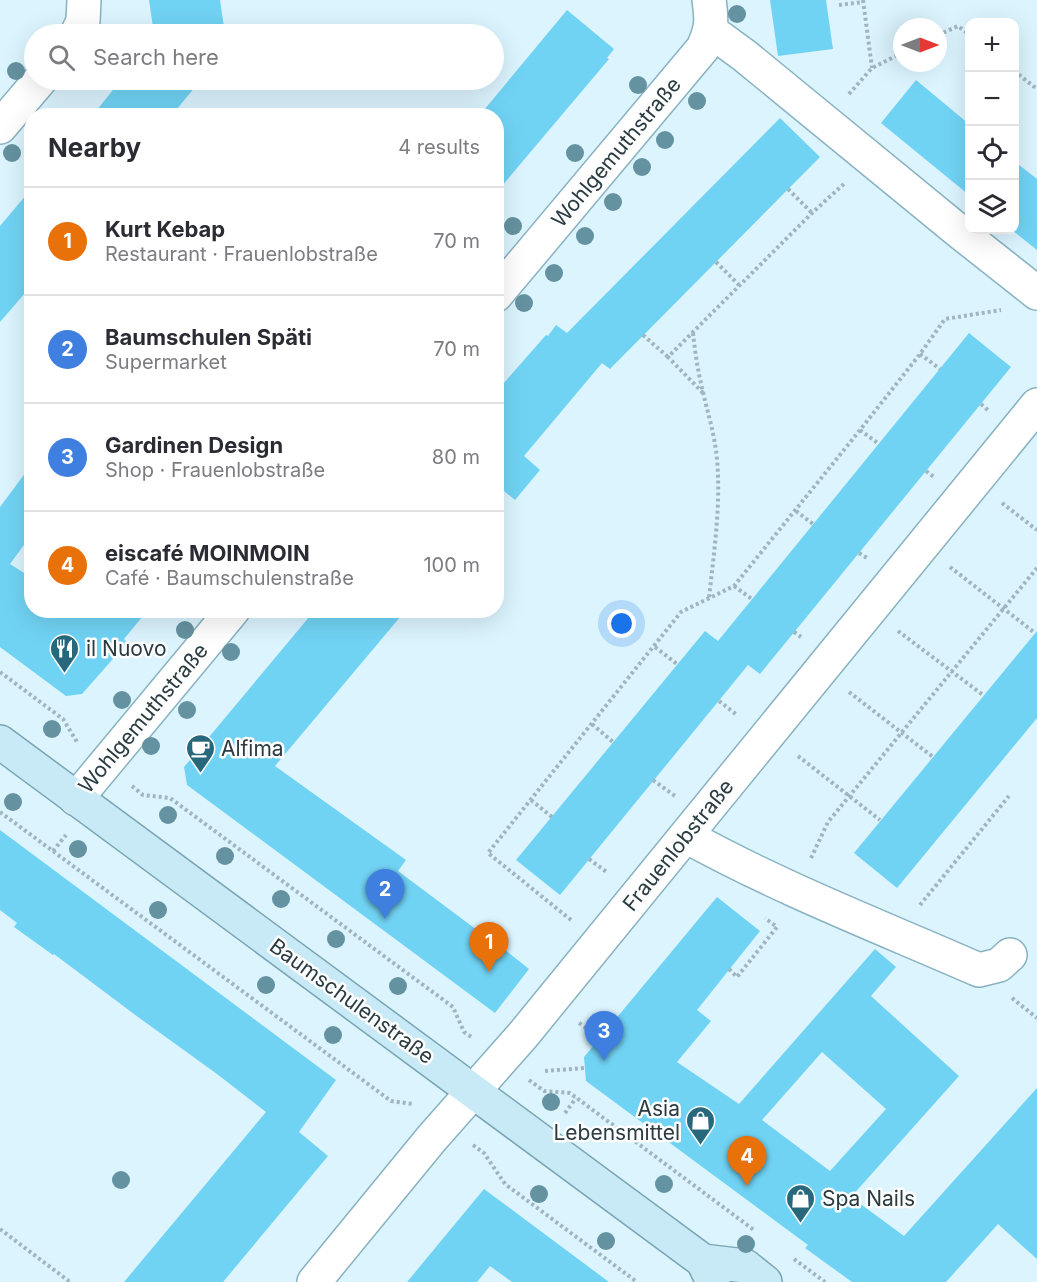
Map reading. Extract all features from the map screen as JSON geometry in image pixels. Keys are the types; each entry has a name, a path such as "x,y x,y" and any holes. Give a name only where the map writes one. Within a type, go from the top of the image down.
{"main road":[{"name":"Baumschulenstraße","path":"0,742 473,1091 708,1271 745,1266 765,1282"}],"street":[{"path":"82,24 84,0"},
{"path":"710,16 745,56 961,234 1037,293"},
{"name":"Wohlgemuthstraße","path":"504,285 703,48 710,16"},
{"path":"0,127 31,90"},
{"name":"Frauenlobstraße","path":"314,1282 432,1138 530,1026 1037,405"},
{"name":"Wohlgemuthstraße","path":"76,799 226,618"},
{"path":"686,836 797,890 979,970 999,965 1011,955"}],"path":[{"path":"839,5 863,1 872,68"},
{"path":"947,31 958,26 965,32"},
{"path":"825,122 872,68 893,58"},
{"path":"1015,72 1037,89"},
{"path":"668,357 812,213 871,160"},
{"path":"788,189 812,213"},
{"path":"716,262 739,285"},
{"path":"576,924 488,853 681,612 734,586 796,511 945,319 1003,310"},
{"path":"693,333 717,462 715,544 709,598"},
{"path":"643,334 703,393"},
{"path":"920,354 940,369"},
{"path":"860,430 879,444"},
{"path":"999,500 1037,530"},
{"path":"796,511 813,524"},
{"path":"947,564 1035,633"},
{"path":"797,890 828,822 1037,568"},
{"path":"734,586 752,600"},
{"path":"895,629 983,695"},
{"path":"655,647 677,664"},
{"path":"0,672 63,719 80,746"},
{"path":"846,690 933,757"},
{"path":"719,701 742,719"},
{"path":"592,724 614,742"},
{"path":"795,754 880,820"},
{"path":"653,780 678,798"},
{"path":"143,795 170,798 453,1007 464,1032"},
{"path":"897,934 1009,796"},
{"path":"531,800 552,817"},
{"path":"0,812 391,1101 419,1105"},
{"path":"589,860 614,877"},
{"path":"729,969 737,976 777,927 760,914"},
{"path":"579,1023 600,1038"},
{"path":"545,1071 585,1068"},
{"path":"544,1091 570,1093 756,1231"},
{"path":"565,1113 576,1098"},
{"path":"484,1153 505,1184 636,1282"},
{"path":"0,1229 70,1282"},
{"path":"792,1257 825,1282"}],"building":[{"path":"149,0 220,0 224,24 153,24"},
{"path":"770,0 826,0 833,49 778,56"},
{"path":"567,10 614,49 607,58 609,59 504,184 504,108 486,108 501,90 504,90 504,86"},
{"path":"916,80 965,121 965,192 881,123"},
{"path":"113,90 193,90 178,108 98,108"},
{"path":"780,118 820,157 610,369 602,363 524,456 540,470 515,500 504,491 504,383 556,325 567,333"},
{"path":"1019,165 1037,179 1037,250 1017,234 1019,234"},
{"path":"24,198 24,294 0,322 0,226"},
{"path":"969,333 1011,367 760,674 748,665 560,895 516,860 705,631 718,641"},
{"path":"24,475 24,545 10,564 24,573 24,618 141,618 124,639 127,643 82,694 66,696 0,647 0,507"},
{"path":"308,618 399,618 275,766 406,860 398,871 529,969 495,1013 187,785 184,767"},
{"path":"1037,631 1037,718 897,888 854,853"},
{"path":"0,830 336,1080 299,1132 328,1156 223,1282 124,1282 266,1112 54,954 14,927 17,923 0,910"},
{"path":"717,897 760,931 697,1010 711,1021 677,1062 739,1104 875,949 896,967 871,996 959,1076 851,1197 904,1236 1037,1088 1037,1259 998,1224 946,1282 852,1282 805,1248 808,1245 586,1081 584,1057","holes":["822,1052 886,1109 830,1171 762,1120"]},
{"path":"484,1189 609,1282 512,1282 490,1266 477,1282 407,1282"}],"place":[{"name":"il Nuovo","path":"65,674"},
{"name":"Alfima","path":"200,774"},
{"name":"Baumschulen Späti","path":"385,919"},
{"name":"Kurt Kebap","path":"489,972"},
{"name":"Gardinen Design","path":"604,1061"},
{"name":"Asia Lebensmittel","path":"701,1146"},
{"name":"eiscafé MOINMOIN","path":"747,1186"},
{"name":"Spa Nails","path":"801,1224"}]}
